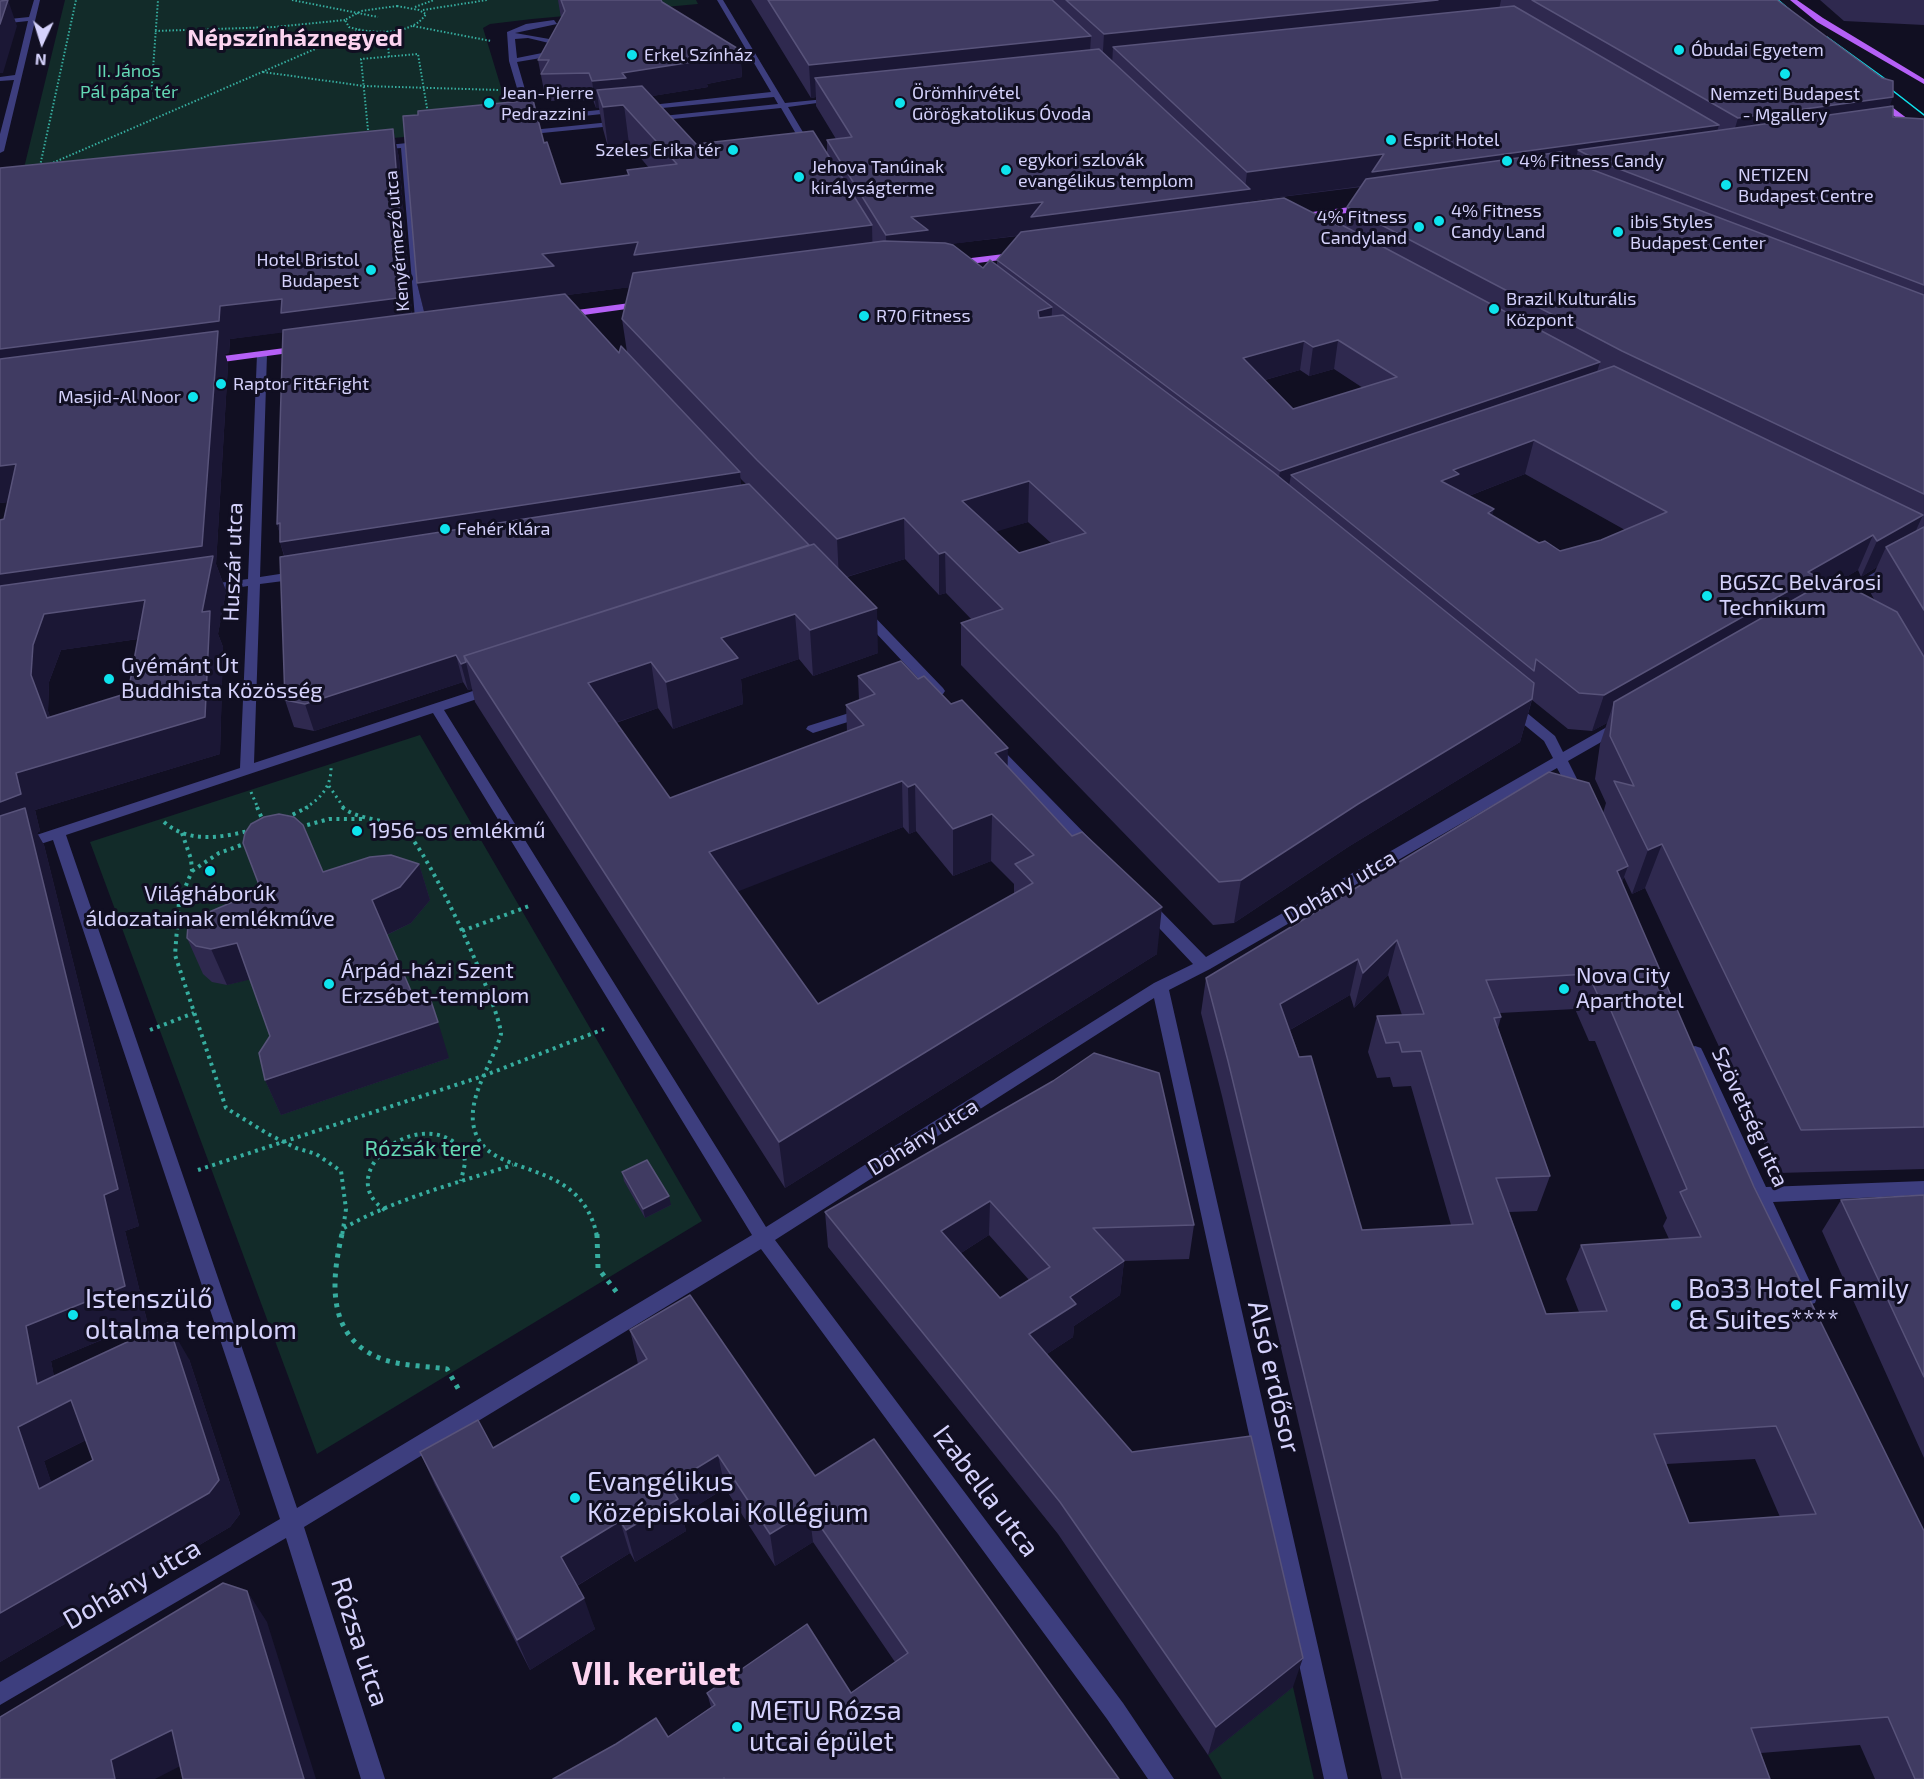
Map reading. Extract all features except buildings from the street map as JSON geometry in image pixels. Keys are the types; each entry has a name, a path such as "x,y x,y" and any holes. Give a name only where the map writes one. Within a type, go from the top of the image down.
{"main road":[{"path":"1793,0 1820,20 1924,82"},
{"path":"1870,95 1924,135"},
{"path":"1914,129 1924,121"},
{"path":"1904,130 1924,129"},
{"path":"1288,219 1378,206"},
{"path":"942,265 1035,253"},
{"path":"556,316 583,317 659,302"},
{"path":"416,334 433,332"},
{"path":"194,363 310,348"}],"street":[{"path":"0,151 37,0"},
{"path":"720,0 814,159"},
{"path":"0,22 32,19"},
{"path":"533,131 513,60 511,32 554,22"},
{"path":"512,40 543,38 552,42 553,46 544,55 513,60"},
{"path":"0,79 18,77"},
{"path":"530,120 777,94"},
{"path":"640,121 843,99"},
{"path":"510,134 628,122"},
{"path":"371,148 440,141"},
{"name":"Kenyérmező utca","path":"405,145 416,334"},
{"path":"1288,219 1304,228"},
{"name":"Huszár utca","path":"247,771 262,354"},
{"path":"1826,604 1853,595 1920,548"},
{"path":"196,590 312,573"},
{"path":"854,603 940,693 918,695"},
{"path":"0,852 504,686"},
{"path":"1495,693 1550,739 1586,814"},
{"path":"58,834 292,1523 763,1238 436,708"},
{"path":"813,729 877,708"},
{"name":"Dohány utca","path":"763,1238 1160,987 1204,965 1633,718"},
{"path":"985,739 1098,856"},
{"path":"1139,898 1204,965"},
{"name":"Alsó erdősor","path":"1160,987 1336,1779"},
{"name":"Szövetség utca","path":"1686,1032 1816,1314"},
{"path":"1761,1195 1924,1188"},
{"name":"Izabella utca","path":"763,1238 1101,1692 1162,1779"},
{"name":"Dohány utca","path":"0,1694 292,1523"},
{"name":"Rózsa utca","path":"292,1523 373,1779"}],"path":[{"path":"40,168 76,0"},
{"path":"151,98 159,0"},
{"path":"292,0 378,17"},
{"path":"415,7 434,0"},
{"path":"155,31 275,27 345,20 354,13 385,6 415,7 423,10 487,0"},
{"path":"412,26 425,18 423,10"},
{"path":"345,20 349,27 358,30 387,31 412,26 512,40"},
{"path":"40,168 358,30"},
{"path":"387,31 389,57"},
{"path":"371,148 361,59 418,54 428,117"},
{"path":"262,72 364,86 425,90 522,89"},
{"path":"40,168 60,166"},
{"path":"276,822 301,812 317,801 329,786 333,775 331,764 322,746"},
{"path":"247,771 252,796 265,826"},
{"path":"329,786 344,808 365,819"},
{"path":"155,802 162,819 170,828 182,833 202,837 221,837 257,828"},
{"path":"289,830 329,819 365,819 391,825 406,832 420,848 484,979 502,1027 496,1050 483,1076 475,1109 476,1135 492,1157 562,1182 579,1194 595,1221 600,1252 598,1268 635,1316"},
{"path":"182,833 191,859 192,871 179,902 175,955 226,1108 280,1141 316,1154 342,1171 347,1192 348,1214 334,1267 333,1291 341,1320 352,1338 366,1351 382,1359 447,1369 472,1414"},
{"path":"192,871 219,853 249,843"},
{"path":"462,931 552,897"},
{"path":"127,1038 194,1013"},
{"path":"175,1178 280,1141 483,1076 627,1020"},
{"path":"385,1210 374,1203 368,1194 367,1183 371,1168 379,1153 401,1137 428,1133 443,1135 456,1142 464,1153 465,1165 461,1181"},
{"path":"344,1228 461,1181 514,1164"}],"green space":[{"name":"II. János Pál pápa tér","path":"65,0 696,0 698,4 532,19 490,24 483,28 513,127 23,172"},
{"name":"Rózsák tere","path":"420,735 702,1221 317,1454 90,842"},
{"path":"1293,1687 1314,1779 1222,1779 1208,1755"}],"tram line":[{"path":"1778,0 1797,16"},
{"path":"1827,37 1888,81"},
{"path":"1879,80 1924,115"}],"place":[{"name":"Óbudai Egyetem","path":"1679,50"},
{"name":"Erkel Színház","path":"632,55"},
{"name":"Nemzeti Budapest - Mgallery","path":"1785,74"},
{"name":"Jean-Pierre Pedrazzini","path":"489,103"},
{"name":"Örömhírvétel Görögkatolikus Óvoda","path":"900,103"},
{"name":"Esprit Hotel","path":"1391,140"},
{"name":"Szeles Erika tér","path":"733,150"},
{"name":"4% Fitness Candy","path":"1507,161"},
{"name":"egykori szlovák evangélikus templom","path":"1006,170"},
{"name":"Jehova Tanúinak királyságterme","path":"799,177"},
{"name":"NETIZEN Budapest Centre","path":"1726,185"},
{"name":"4% Fitness Candy Land","path":"1439,221"},
{"name":"4% Fitness Candyland","path":"1419,227"},
{"name":"ibis Styles Budapest Center","path":"1618,232"},
{"name":"Hotel Bristol Budapest","path":"371,270"},
{"name":"Brazil Kulturális Központ","path":"1494,309"},
{"name":"R70 Fitness","path":"864,316"},
{"name":"Raptor Fit&Fight","path":"221,384"},
{"name":"Masjid-Al Noor","path":"193,397"},
{"name":"Fehér Klára","path":"445,529"},
{"name":"BGSZC Belvárosi Technikum","path":"1707,596"},
{"name":"Gyémánt Út Buddhista Közösség","path":"109,679"},
{"name":"1956-os emlékmű","path":"357,831"},
{"name":"Világháborúk áldozatainak emlékműve","path":"210,871"},
{"name":"Árpád-házi Szent Erzsébet-templom","path":"329,984"},
{"name":"Nova City Aparthotel","path":"1564,989"},
{"name":"Bo33 Hotel Family & Suites****","path":"1676,1305"},
{"name":"Istenszülő oltalma templom","path":"73,1315"},
{"name":"Evangélikus Középiskolai Kollégium","path":"575,1498"},
{"name":"METU Rózsa utcai épület","path":"737,1727"}],"district":[{"name":"Népszínháznegyed","path":"295,38"},
{"name":"VII. kerület","path":"656,1674"}]}
